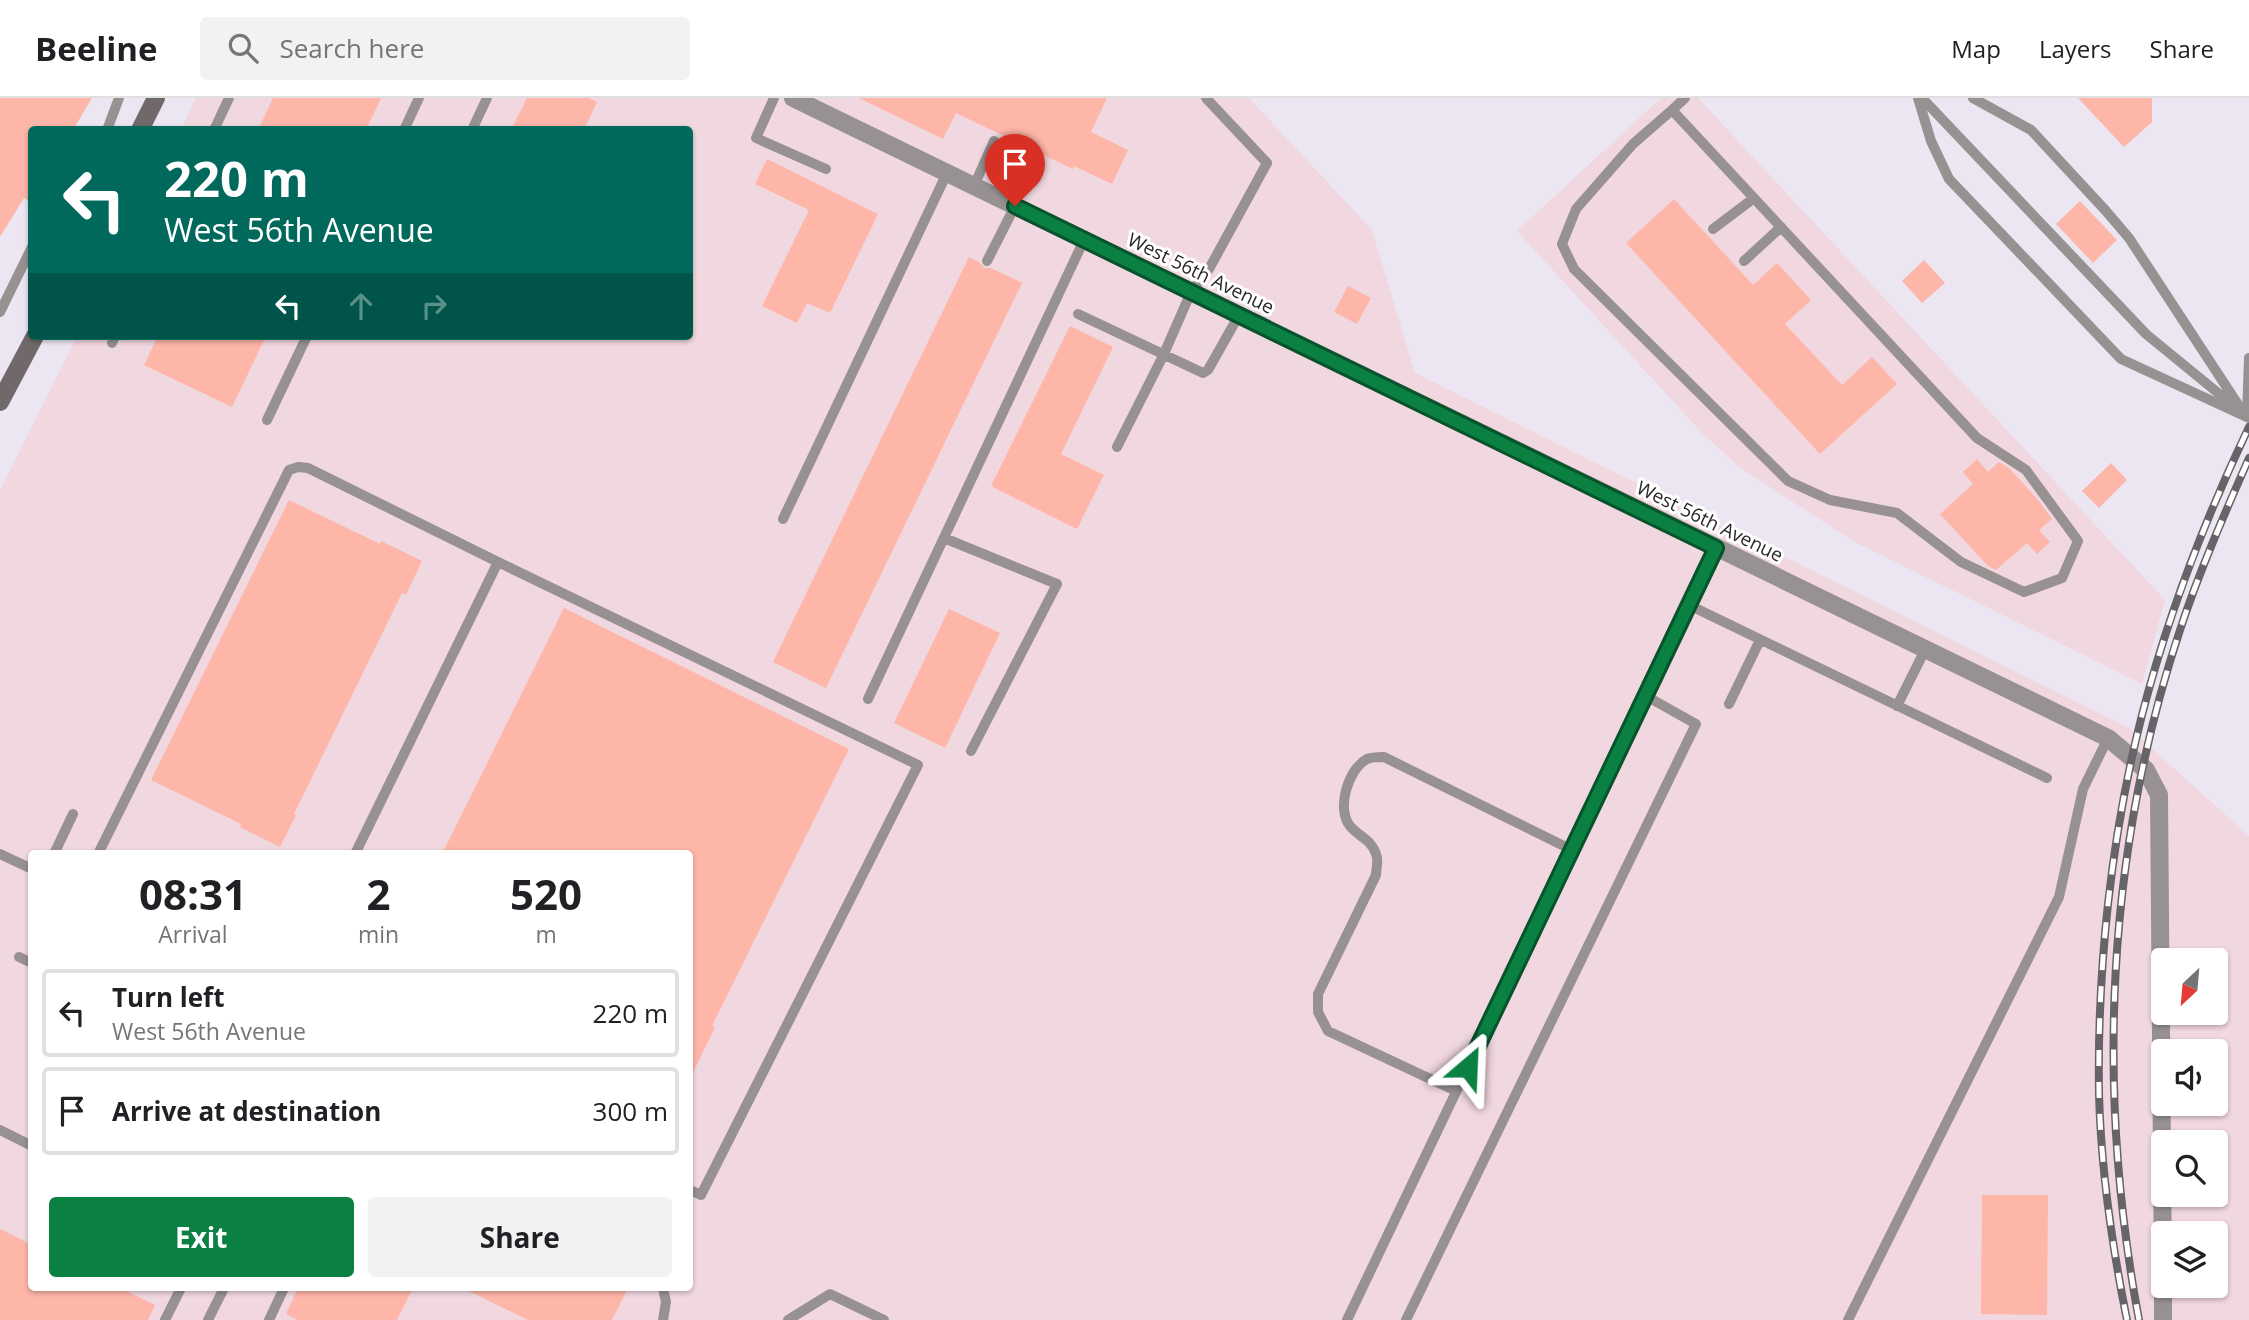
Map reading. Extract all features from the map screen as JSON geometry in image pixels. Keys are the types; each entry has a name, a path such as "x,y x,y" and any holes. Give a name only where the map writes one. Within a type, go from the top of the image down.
{"street":[{"path":"142,126 156,98"},
{"name":"West 56th Avenue","path":"793,98 2108,738 2146,770 2159,795 2163,1221"},
{"path":"0,402 32,340"},
{"path":"2163,1298 2163,1320"}],"lane":[{"path":"108,126 119,98"},
{"path":"216,126 229,98"},
{"path":"406,126 419,98"},
{"path":"474,126 487,98"},
{"path":"774,98 756,138 827,169"},
{"path":"1117,447 1163,356 1191,292 1209,269 1266,163 1206,98"},
{"path":"1672,110 1977,439 2026,470 2078,541 2062,578 2024,592 1961,562 1896,513 1830,500 1788,481 1574,268 1562,244 1576,209 1633,144 1685,98"},
{"path":"1920,98 1931,141 1949,179 2121,359 2248,417"},
{"path":"1920,98 2146,334 2248,417"},
{"path":"1973,98 2031,130 2106,211 2129,239 2248,417"},
{"path":"974,186 994,141"},
{"path":"783,519 947,173"},
{"path":"1713,229 1754,198"},
{"path":"987,261 1015,206"},
{"path":"1744,261 1781,227"},
{"path":"868,699 1084,240"},
{"path":"0,312 28,255"},
{"path":"1078,314 1203,373 1208,370 1240,315"},
{"path":"267,420 305,340"},
{"path":"2248,417 2249,358"},
{"path":"100,850 289,470 298,467 308,468 918,765 701,1195 693,1191"},
{"path":"944,538 1057,584 971,751"},
{"path":"1347,1320 1716,548"},
{"path":"357,850 498,562"},
{"path":"1689,605 2047,778"},
{"path":"1729,704 1760,640"},
{"path":"1897,706 1925,650"},
{"path":"1406,1320 1696,724 1646,696"},
{"path":"1849,1320 2059,897 2083,789 2108,738"},
{"path":"1456,1091 1328,1031 1318,1013 1318,994 1376,875 1378,856 1370,841 1350,826 1343,809 1346,788 1357,769 1368,759 1384,757 1572,850"},
{"path":"56,850 73,814"},
{"path":"0,854 28,867"},
{"path":"19,957 28,961"},
{"path":"0,1130 28,1144"},
{"path":"165,1320 180,1291"},
{"path":"208,1320 222,1291"},
{"path":"269,1320 283,1291"},
{"path":"663,1320 666,1302 664,1291"},
{"path":"788,1320 831,1294 884,1320"}],"shaded area":[{"path":"196,98 1249,98 1372,230 1415,373 2129,728 2249,836 2249,1320 0,1320 0,490 75,340 693,340 693,126 182,126"},
{"path":"1661,98 1698,98 2165,600 2142,684 1855,542 1739,467 1702,433 1517,231"}],"building":[{"path":"0,98 92,98 75,126 28,126 28,200 24,198 0,237"},
{"path":"273,98 381,98 368,126 260,126"},
{"path":"527,98 588,98 597,102 586,126 513,126"},
{"path":"859,98 1107,98 1091,132 1128,150 1112,184 1074,166 1073,169 956,113 943,139"},
{"path":"2078,98 2152,98 2152,122 2124,147"},
{"path":"767,159 878,214 830,313 807,303 797,323 762,306 809,210 755,184"},
{"path":"1674,199 1753,285 1777,263 1811,300 1785,324 1842,385 1872,357 1897,384 1820,454 1626,243"},
{"path":"2080,201 2117,240 2093,263 2056,224"},
{"path":"969,257 984,268 991,268 1022,283 826,688 773,662"},
{"path":"1924,260 1945,283 1922,303 1902,281"},
{"path":"1348,286 1371,298 1357,324 1334,312"},
{"path":"1070,326 1113,347 1061,454 1104,475 1077,529 991,486"},
{"path":"156,340 264,340 232,407 144,365"},
{"path":"1977,459 1988,472 1999,462 2009,468 2052,519 2039,530 2050,542 2037,554 2027,543 1996,570 1988,566 1940,514 1973,484 1963,472"},
{"path":"2111,463 2127,480 2099,508 2082,491"},
{"path":"289,500 422,561 406,595 402,593 280,847 240,827 241,824 151,780"},
{"path":"564,608 849,749 712,1026 715,1027 693,1073 693,850 444,850"},
{"path":"949,609 1000,633 945,748 894,723"},
{"path":"1982,1195 2048,1195 2047,1315 1981,1314"},
{"path":"0,1229 28,1243 28,1291 126,1291 155,1305 148,1320 0,1320"},
{"path":"297,1291 412,1291 397,1320 297,1320 286,1314"},
{"path":"469,1291 626,1291 612,1320 528,1320"}],"railway":[{"path":"2127,1320 2108,1207 2099,1094 2104,951 2114,855 2131,761 2163,642 2203,532 2249,427"},
{"path":"2139,1320 2125,1233 2117,1147 2114,1059 2116,972 2123,886 2136,800 2155,714 2180,630 2221,522 2249,458"}],"route":[{"path":"1015,206 1716,548 1468,1067"}]}
